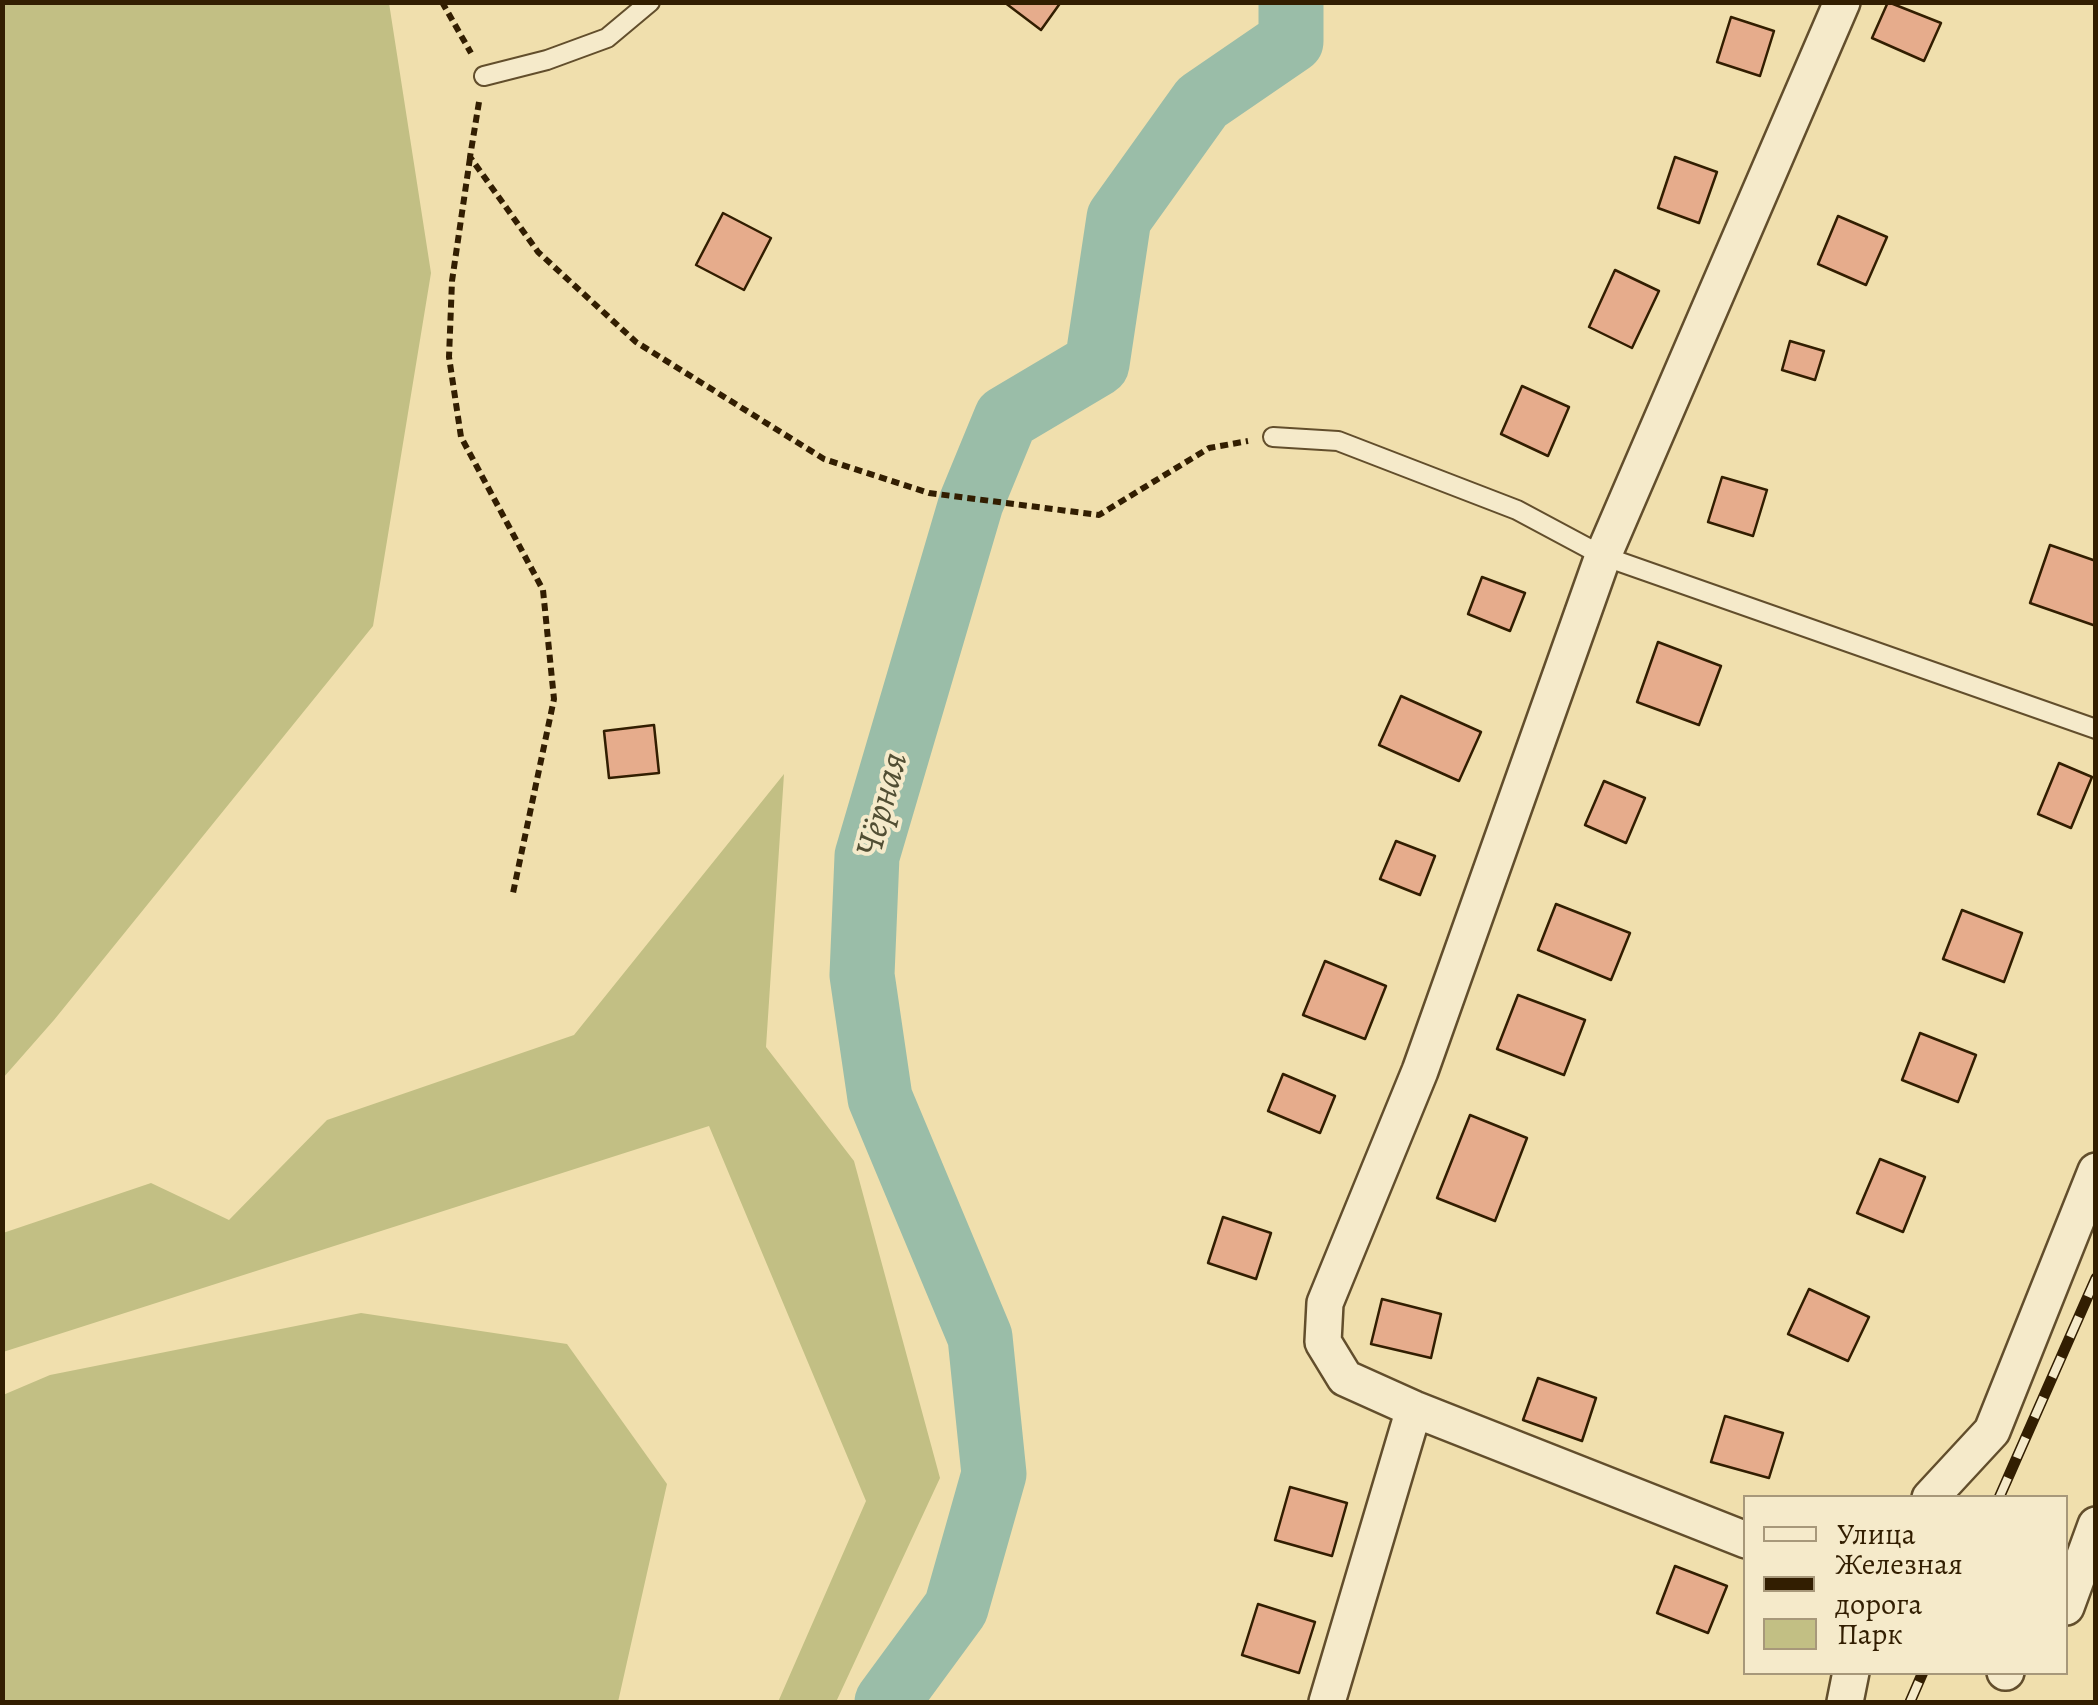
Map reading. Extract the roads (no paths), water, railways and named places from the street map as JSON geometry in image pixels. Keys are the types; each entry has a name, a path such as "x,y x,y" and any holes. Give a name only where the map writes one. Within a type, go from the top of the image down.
{"street":[{"path":"1743,1539 1345,1378 1323,1342 1325,1303 1420,1071 1603,556 1842,2"},
{"path":"1933,1495 1992,1432 2096,1171"},
{"path":"1327,1702 1414,1409"},
{"path":"2068,1601 2096,1525"},
{"path":"1845,1702 1851,1675"}],"lane":[{"path":"484,76 547,60 607,38 650,2"},
{"path":"1273,436 1338,441 1518,510 1603,556 2096,729"}],"waterway":[{"name":"Чёрная","path":"887,1702 956,1608 994,1474 980,1337 880,1098 862,975 867,856 971,503 1006,418 1097,364 1119,218 1202,102 1291,41 1291,2"}],"railway":[{"path":"2000,1495 2096,1278"},
{"path":"1910,1702 1922,1675"}]}
